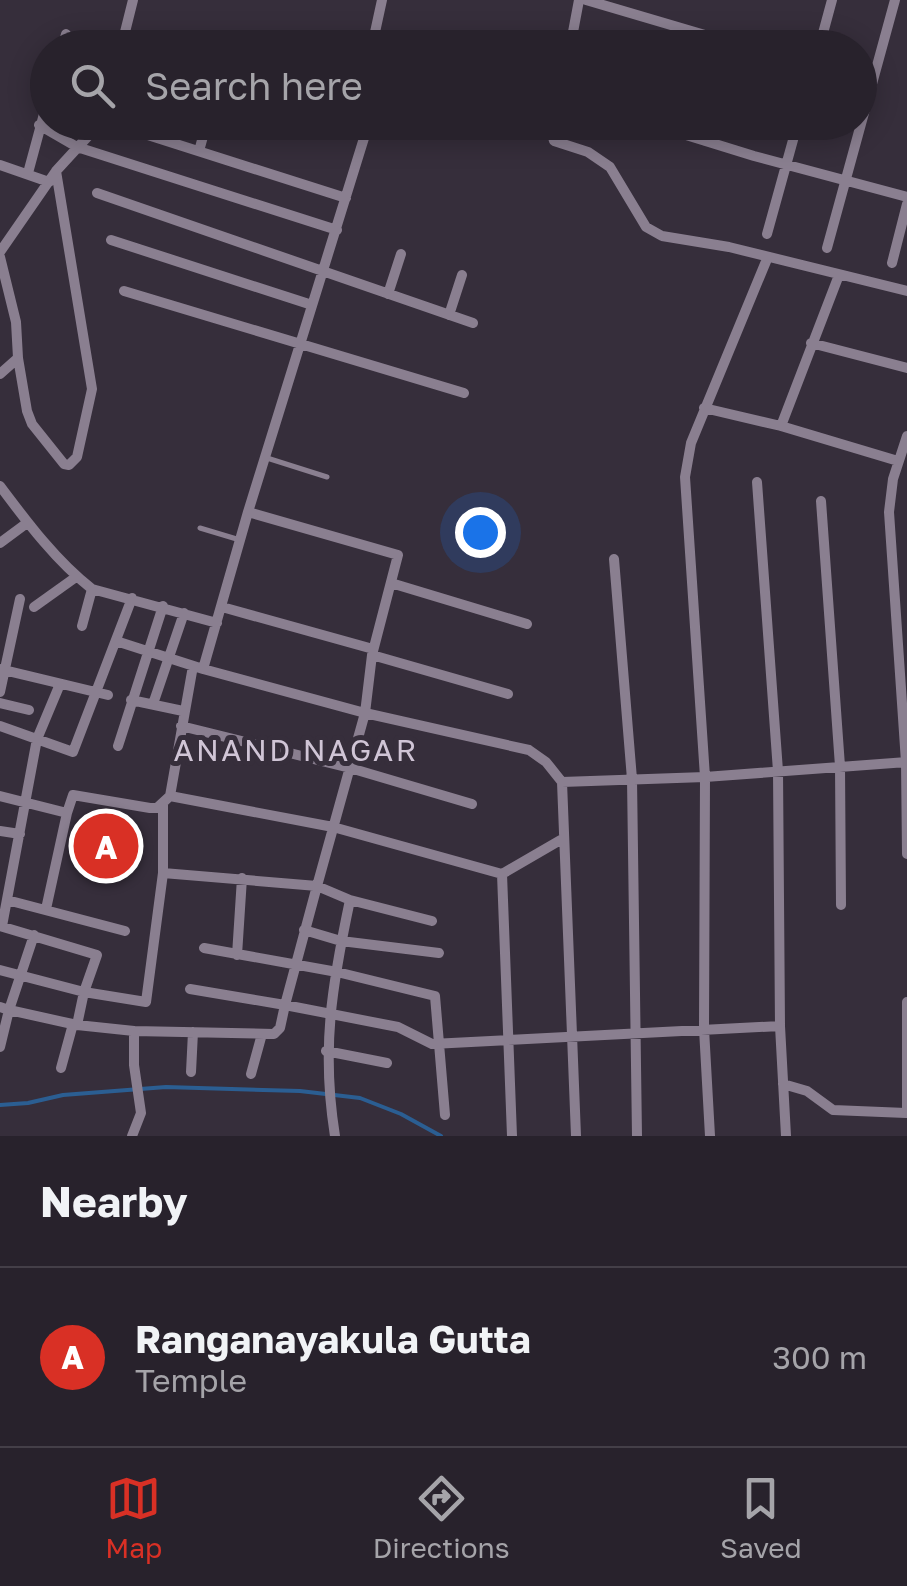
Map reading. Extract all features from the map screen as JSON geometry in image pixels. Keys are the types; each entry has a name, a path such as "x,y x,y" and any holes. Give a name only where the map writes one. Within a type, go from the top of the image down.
{"street":[{"path":"126,30 134,0"},
{"path":"375,30 382,0"},
{"path":"575,30 583,0 687,30"},
{"path":"824,30 832,0"},
{"path":"877,66 895,0"},
{"path":"28,174 36,140"},
{"path":"64,140 337,230"},
{"path":"56,171 92,389 77,457 72,464 64,464 32,424 18,358 16,322 0,254 56,171 84,140"},
{"path":"171,140 346,198"},
{"path":"199,151 202,140"},
{"path":"0,970 84,992 146,1002 163,872 166,800 183,712 217,623 362,140"},
{"path":"554,140 588,152 616,174 646,226 662,236 729,247 907,291"},
{"path":"703,140 907,200 892,262"},
{"path":"767,234 793,140"},
{"path":"827,248 857,140"},
{"path":"0,165 49,182"},
{"path":"97,193 473,323"},
{"path":"111,240 312,305"},
{"path":"388,294 401,254"},
{"path":"710,1136 704,1029 705,776 685,476 691,442 767,258"},
{"path":"448,314 462,275"},
{"path":"781,426 839,275"},
{"path":"124,290 464,393"},
{"path":"811,343 907,368"},
{"path":"0,374 18,358"},
{"path":"704,408 898,461"},
{"path":"907,436 889,512 906,762 907,854"},
{"path":"757,482 778,771 780,1026 786,1136"},
{"path":"0,486 76,577 92,589 217,623"},
{"path":"821,501 840,766 842,904"},
{"path":"4,1008 75,1025 134,1031 277,1032 365,713 372,652 398,556 248,512"},
{"path":"0,543 28,522"},
{"path":"614,560 632,779 637,1136"},
{"path":"34,607 76,577"},
{"path":"391,584 527,624"},
{"path":"82,626 92,589"},
{"path":"0,692 20,598"},
{"path":"0,726 72,752 132,598"},
{"path":"118,746 163,606"},
{"path":"222,607 508,694"},
{"path":"154,704 184,613"},
{"path":"0,626 14,629"},
{"path":"116,640 198,668 365,713 529,750 546,762 562,782 576,1136"},
{"path":"2,670 108,695"},
{"path":"60,684 37,739 1,926 95,952 98,958 61,1068"},
{"path":"131,700 183,712"},
{"path":"0,703 29,710"},
{"path":"181,726 350,768 472,804"},
{"path":"562,782 906,762"},
{"path":"46,910 72,795 150,808 166,800 333,828 502,874 564,838"},
{"path":"0,796 67,813"},
{"path":"0,831 20,834"},
{"path":"163,872 317,886 350,900 432,921"},
{"path":"502,874 512,1136"},
{"path":"236,955 242,878"},
{"path":"6,900 125,931"},
{"path":"335,1136 326,1051 328,1014 350,900"},
{"path":"304,930 342,941 439,953"},
{"path":"0,1047 4,1008 34,935"},
{"path":"204,948 338,972 436,996 445,1115"},
{"path":"190,990 398,1027 424,1042 439,1044 780,1026"},
{"path":"783,1084 807,1090 833,1110 906,1112 907,1002"},
{"path":"132,1136 141,1113 134,1031"},
{"path":"191,1072 192,1032"},
{"path":"251,1074 262,1034"},
{"path":"326,1051 387,1062"}],"lane":[{"path":"265,457 326,477"},
{"path":"200,528 240,540"}],"waterway":[{"path":"0,1105 63,1095 166,1087 300,1091 360,1098 441,1136"}],"place":[{"name":"Ranganayakula Gutta","path":"106,846"}],"district":[{"name":"ANAND NAGAR","path":"296,750"}]}
